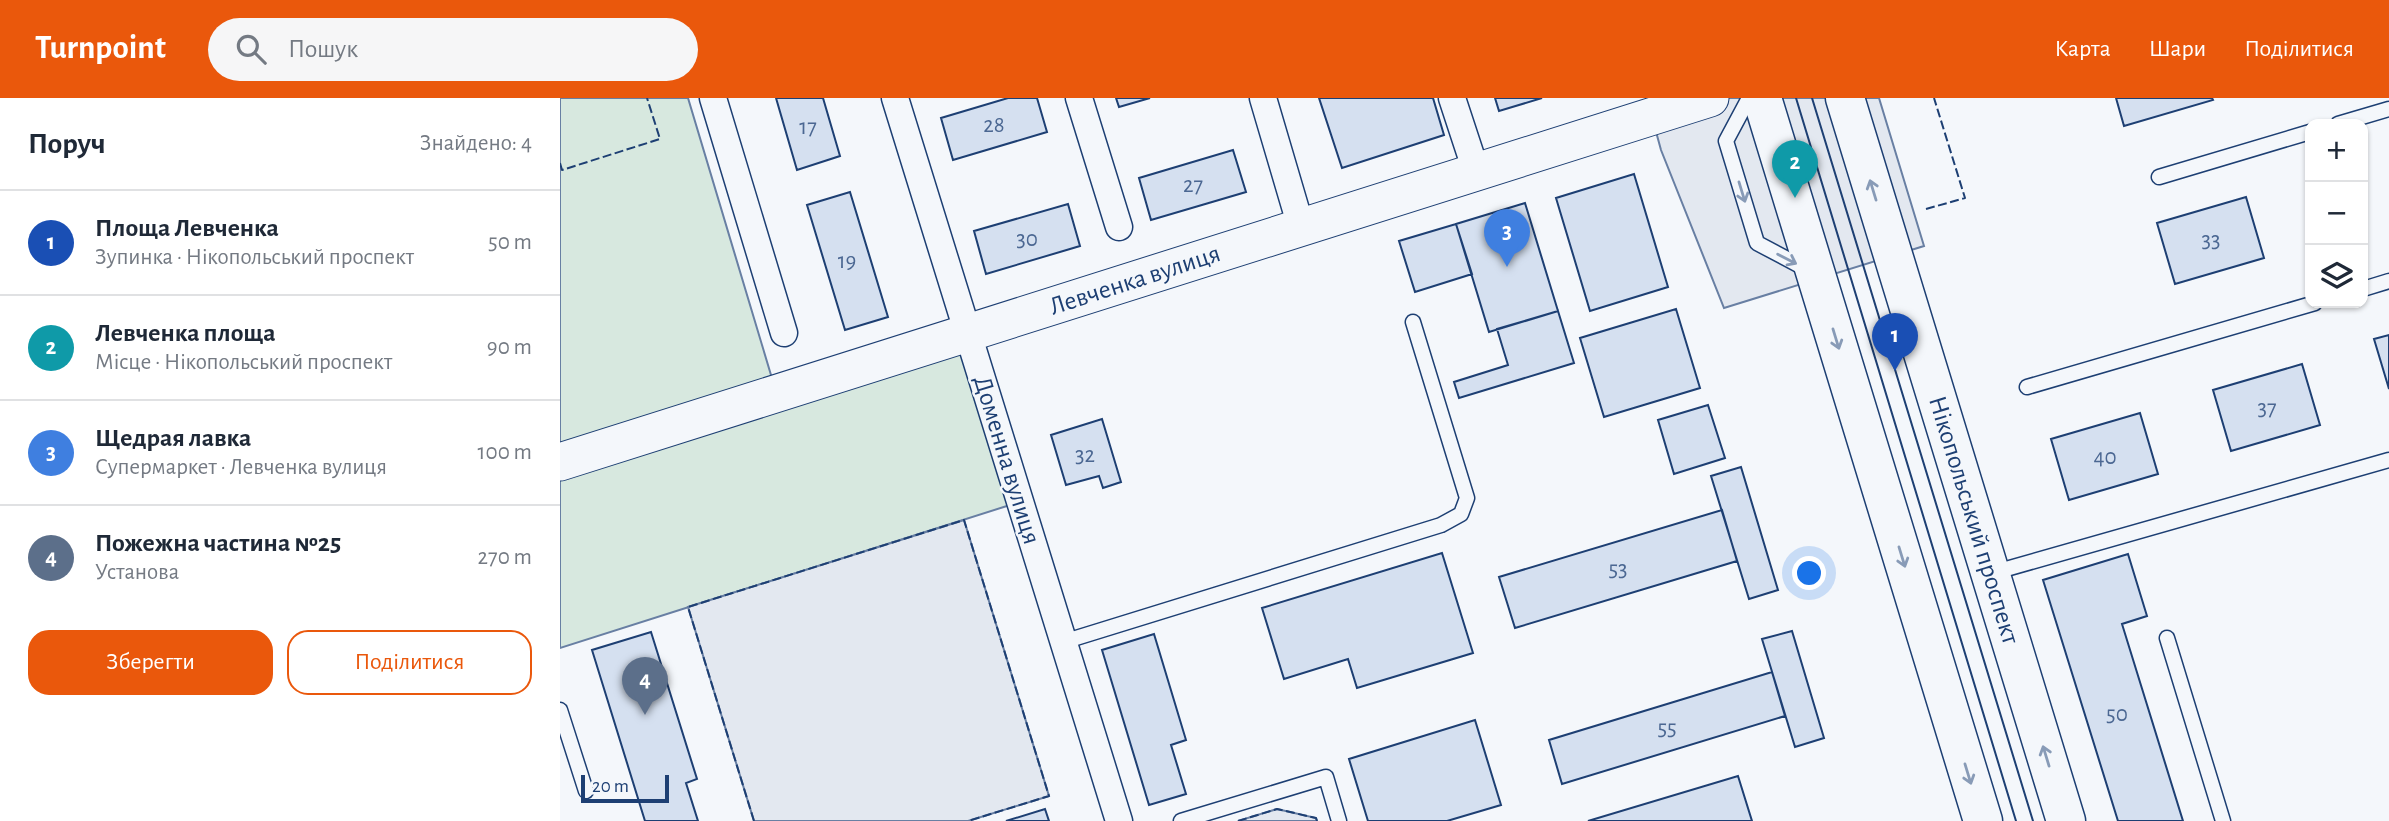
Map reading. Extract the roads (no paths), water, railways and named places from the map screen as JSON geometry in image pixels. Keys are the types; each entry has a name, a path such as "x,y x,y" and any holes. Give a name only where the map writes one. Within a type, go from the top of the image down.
{"main road":[{"path":"1762,98 1983,821"},
{"name":"Нікопольський проспект","path":"1845,98 2066,821"}],"street":[{"path":"713,98 784,333"},
{"name":"Доменна вулиця","path":"895,98 1119,821"},
{"path":"1079,98 1118,227"},
{"path":"1263,98 1301,227"},
{"path":"1452,98 1476,171"},
{"name":"Левченка вулиця","path":"560,462 1701,99"}],"lane":[{"path":"1749,98 1726,141 1757,243 1816,274"},
{"path":"2355,119 2389,109"},
{"path":"2159,177 2305,133"},
{"path":"2368,287 2389,281"},
{"path":"2027,387 2305,306"},
{"path":"1063,642 1441,525 1461,514 1467,498 1413,322"},
{"path":"1990,573 2389,460"},
{"path":"2167,638 2223,821"},
{"path":"560,710 586,791"},
{"path":"1181,821 1326,777 1339,821"}],"tram line":[{"path":"1796,98 2016,821"},
{"path":"1812,98 2033,821"}],"place":[{"name":"Левченка площа","path":"1795,198"},
{"name":"Щедрая лавка","path":"1507,267"},
{"name":"Площа Левченка","path":"1895,371"},
{"name":"Пожежна частина №25","path":"645,715"}]}
